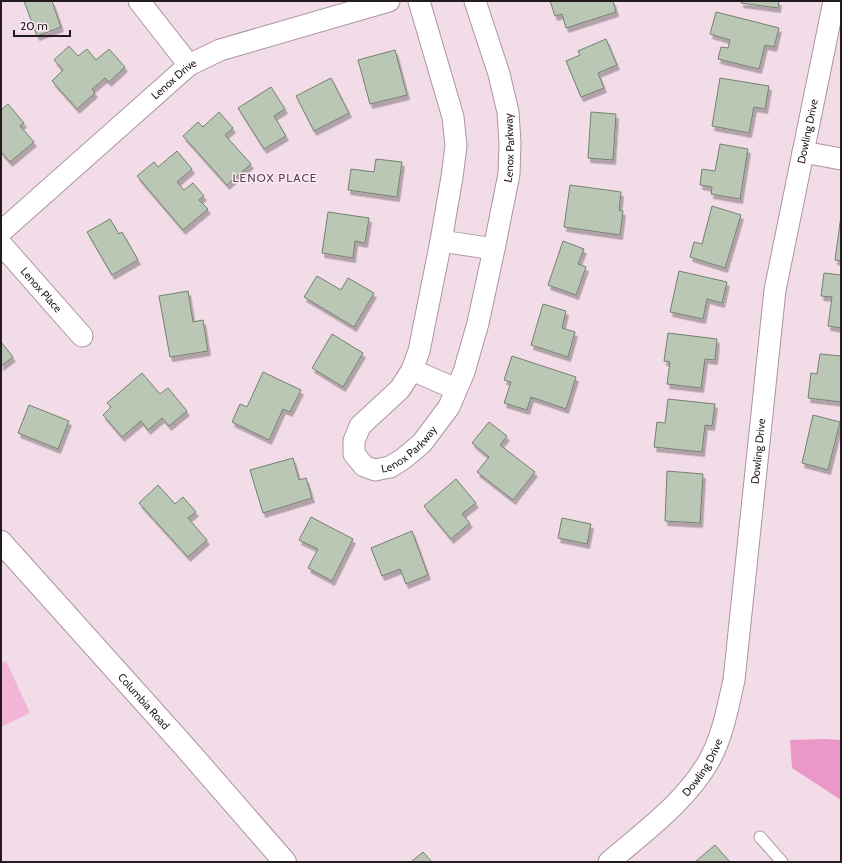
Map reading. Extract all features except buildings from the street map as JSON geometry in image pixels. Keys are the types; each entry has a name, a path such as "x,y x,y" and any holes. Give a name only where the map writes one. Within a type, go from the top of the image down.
{"main road":[{"name":"Columbia Road","path":"1,542 184,746 285,862"}],"street":[{"path":"139,1 189,65"},
{"name":"Lenox Drive","path":"1,232 189,65 220,50 389,1"},
{"name":"Lenox Parkway","path":"419,1 453,117 456,146 441,241 419,351 412,370 400,389 360,426 354,441 354,454 364,466 375,470 390,467 422,444 449,407 464,372 478,323 494,249 509,174 510,143 508,112 499,74 475,1"},
{"name":"Dowling Drive","path":"609,862 666,812 693,785 710,758 723,725 734,680 775,290 834,1"},
{"path":"803,152 841,159"},
{"path":"441,241 494,249"},
{"name":"Lenox Place","path":"1,244 82,336"},
{"path":"412,370 456,389"}],"lane":[{"path":"760,837 782,862"}],"shaded area":[{"path":"6,661 30,713 1,727 1,663"},
{"path":"790,740 841,740 841,800 792,768"}],"district":[{"name":"LENOX PLACE","path":"275,177"}]}
